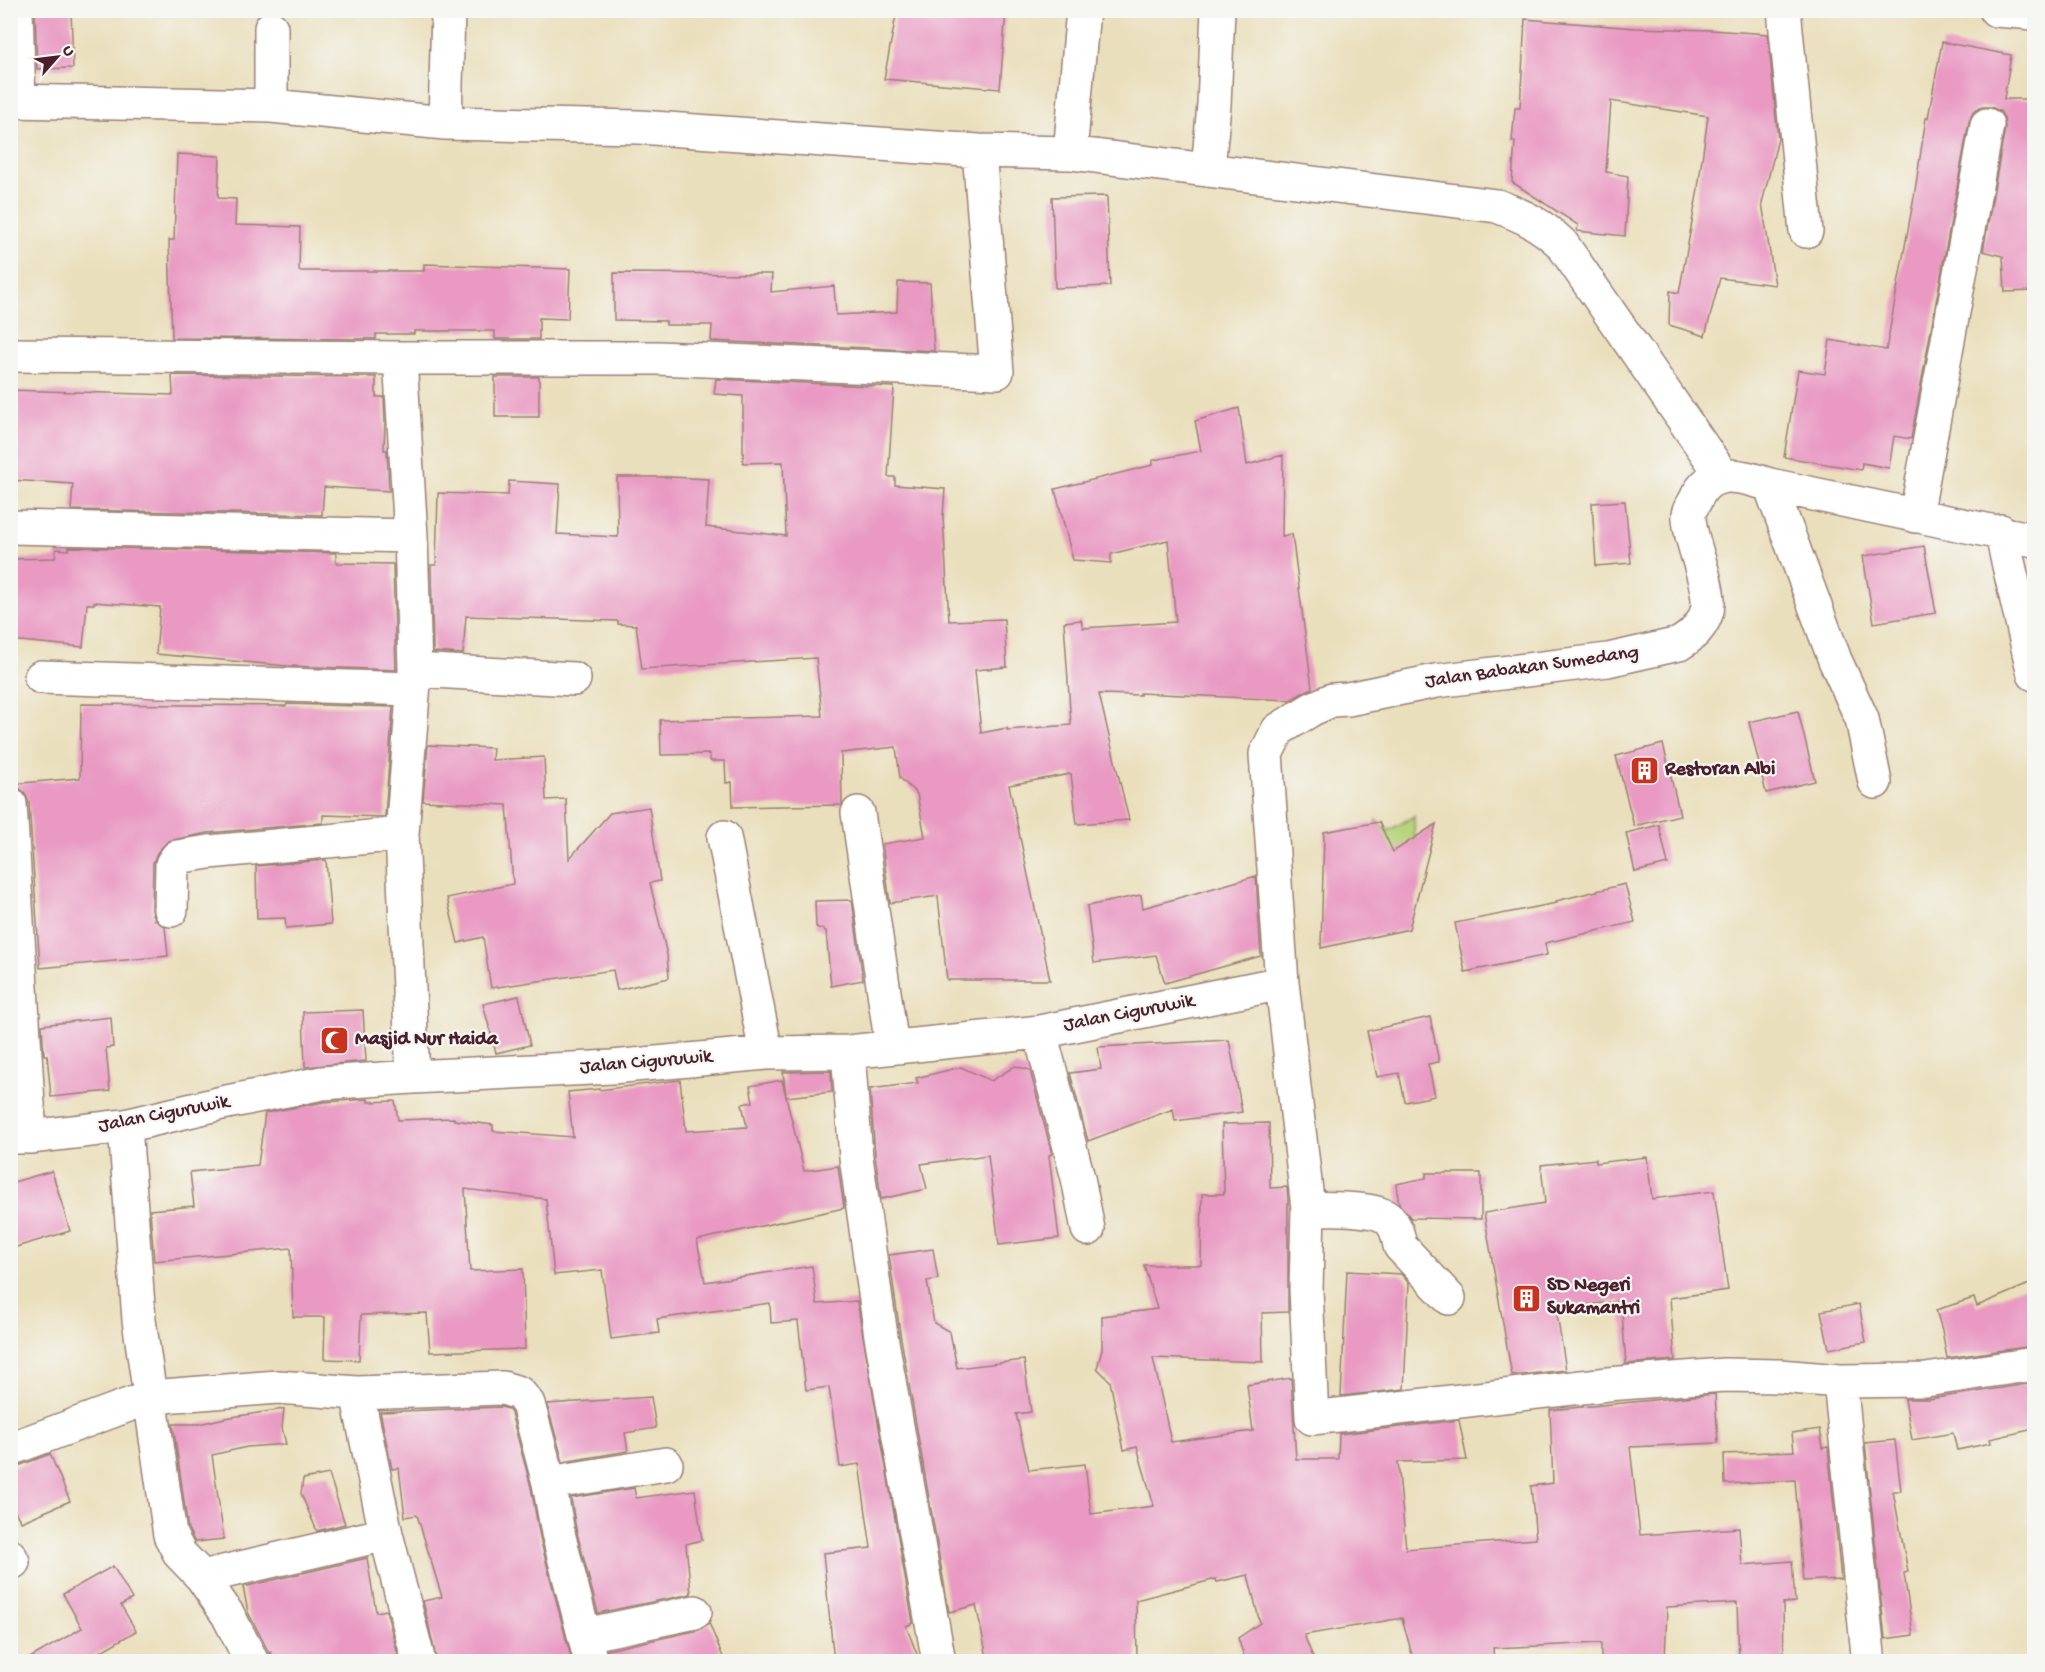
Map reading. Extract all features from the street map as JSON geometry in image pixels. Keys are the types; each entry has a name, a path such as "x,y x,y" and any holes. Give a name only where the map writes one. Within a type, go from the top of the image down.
{"street":[{"path":"16,10 15,101 271,106 445,123 639,127 979,151 1070,153 1497,206 1528,218 1562,244 1722,475 1742,477 1770,485 2001,531 2034,540"},
{"path":"445,123 448,10"},
{"path":"1070,153 1083,10"},
{"path":"1209,169 1218,10"},
{"path":"1784,10 1806,231"},
{"path":"1996,10 2034,13"},
{"path":"271,28 271,106"},
{"path":"1917,516 1987,125"},
{"path":"10,355 657,358 997,372 979,151"},
{"path":"400,358 411,536 414,680 402,834 413,1077"},
{"name":"Jalan Babakan Sumedang","path":"1722,475 1700,490 1688,516 1708,601 1702,624 1690,638 1679,644 1608,660 1436,681 1348,699 1332,700 1312,709 1278,730 1266,754 1282,983 1308,1208 1306,1290 1312,1418 1608,1384 1712,1376 1779,1376 1840,1381"},
{"path":"1770,485 1835,660 1862,719 1875,782"},
{"path":"10,527 411,536"},
{"path":"2001,531 2034,674"},
{"path":"41,677 574,679"},
{"path":"10,804 20,1137"},
{"path":"858,813 892,1047"},
{"path":"171,910 172,864 177,857 402,834"},
{"path":"724,837 766,1053"},
{"name":"Jalan Ciguruwik","path":"20,1137 125,1126 322,1083 612,1067 766,1053 848,1052 1040,1032 1282,983"},
{"path":"1040,1032 1078,1178 1088,1229"},
{"path":"848,1052 856,1157 881,1336 939,1662"},
{"path":"125,1126 139,1320 170,1535 180,1554 202,1577 228,1615 252,1662"},
{"path":"1308,1208 1379,1213 1388,1218 1398,1234 1400,1246 1449,1298"},
{"path":"1868,1654 1840,1381 1926,1380 2034,1364"},
{"path":"10,1449 150,1397 290,1387 357,1393 503,1388 519,1393 528,1404 588,1648 695,1612"},
{"path":"357,1393 387,1534 419,1662"},
{"path":"549,1483 666,1464"},
{"path":"202,1577 387,1534"}],"green space":[{"path":"1414,816 1416,877 1383,881 1376,820 1388,831"}],"building":[{"path":"35,10 71,10 73,68 37,69"},
{"path":"897,10 1006,10 1000,89 884,79"},
{"path":"1525,19 1635,28 1768,34 1778,139 1762,203 1775,285 1720,278 1705,336 1669,325 1670,291 1679,293 1697,195 1708,116 1611,101 1606,172 1628,176 1625,236 1577,231 1578,225 1512,182 1515,141 1512,141 1515,108 1520,108"},
{"path":"1942,42 2011,55 2004,99 2034,99 2034,291 2005,292 2003,256 1983,251 2005,128 2004,118 2000,111 1991,107 1981,107 1973,112 1969,122 1911,439 1894,436 1889,468 1862,463 1861,470 1784,457 1798,370 1825,374 1830,340 1886,350 1926,118 1928,118"},
{"path":"177,154 220,156 218,198 236,199 235,225 300,227 299,271 424,271 424,264 570,269 568,319 539,318 539,339 495,339 495,331 414,331 414,334 376,334 376,339 172,338 169,240 174,240"},
{"path":"1107,196 1110,286 1055,288 1052,197"},
{"path":"614,273 772,274 771,292 834,286 836,315 897,312 898,282 930,283 934,351 711,341 712,325 666,325 666,321 614,320"},
{"path":"172,375 376,377 376,397 384,397 384,450 387,450 389,491 324,487 322,515 71,510 73,484 10,480 10,390 173,395"},
{"path":"495,377 539,377 539,417 495,417"},
{"path":"716,379 894,387 888,477 895,477 895,485 945,489 943,516 949,621 1004,619 1007,667 975,670 981,733 1007,728 1007,730 1071,725 1064,622 1081,620 1083,628 1176,622 1168,540 1111,554 1111,563 1073,560 1055,489 1153,465 1153,460 1201,451 1195,421 1239,408 1247,465 1283,455 1282,536 1292,534 1312,688 1290,700 1140,693 1140,695 1099,694 1129,820 1077,824 1071,774 1009,785 1050,980 947,980 938,896 890,903 882,844 925,837 917,794 900,778 896,747 841,753 842,805 733,807 732,782 726,783 725,761 710,761 710,754 661,755 660,720 822,716 816,658 642,669 636,625 618,624 618,621 466,616 463,654 433,652 431,565 436,565 438,493 508,495 509,481 560,484 557,534 618,537 617,477 709,479 706,527 786,536 783,462 743,463 743,396 714,394"},
{"path":"1625,501 1631,563 1596,566 1592,503"},
{"path":"1924,546 1936,613 1874,623 1863,556"},
{"path":"69,547 336,553 336,563 393,564 396,670 288,666 156,654 160,607 94,602 94,604 87,604 83,647 10,640 10,559 55,558 56,549 69,550"},
{"path":"81,704 286,706 287,704 393,707 385,817 323,815 323,823 207,833 168,841 157,853 153,863 152,910 155,920 165,927 168,956 40,968 29,803 25,793 10,784 80,778"},
{"path":"1798,711 1815,781 1766,793 1749,722"},
{"name":"Restoran Albi","path":"1663,744 1680,815 1634,826 1616,756"},
{"path":"428,745 493,748 492,760 544,757 546,800 566,799 569,859 610,813 649,807 660,881 650,883 667,955 669,978 617,990 613,970 491,988 483,937 458,943 447,898 513,884 507,805 423,801"},
{"path":"1379,822 1393,852 1436,824 1409,929 1321,948 1324,832"},
{"path":"1659,825 1668,864 1635,872 1626,833"},
{"path":"326,860 331,924 286,928 285,918 257,919 256,866"},
{"path":"1256,876 1261,956 1165,983 1156,955 1094,963 1087,906 1141,895 1143,908"},
{"path":"1625,884 1635,922 1545,943 1547,955 1465,972 1455,923 1557,903 1556,901"},
{"path":"852,900 863,980 831,986 826,931 816,927 815,901"},
{"path":"519,996 530,1045 496,1053 483,1004"},
{"name":"Masjid Nur Haida","path":"363,1010 366,1061 305,1067 303,1012"},
{"path":"111,1017 113,1047 106,1048 110,1091 51,1097 42,1025"},
{"path":"1430,1017 1439,1062 1428,1064 1435,1096 1405,1102 1399,1073 1377,1077 1367,1031"},
{"path":"1229,1040 1242,1112 1175,1121 1173,1109 1088,1141 1070,1073 1101,1069 1098,1047"},
{"path":"1015,1066 1030,1070 1052,1154 1049,1155 1059,1238 999,1245 988,1155 921,1164 927,1189 881,1199 870,1089 918,1083 916,1078 961,1067 991,1081"},
{"path":"831,1071 832,1092 786,1097 783,1072"},
{"path":"680,1080 686,1131 747,1127 742,1104 753,1102 750,1086 782,1080 804,1171 838,1166 844,1208 697,1240 705,1282 812,1266 817,1304 857,1301 913,1623 906,1626 920,1662 834,1662 823,1553 871,1548 859,1464 840,1467 829,1387 806,1390 798,1321 771,1323 770,1303 657,1319 659,1333 611,1339 602,1270 554,1275 546,1199 465,1189 470,1271 523,1269 525,1349 430,1352 427,1313 361,1315 359,1360 324,1359 325,1317 293,1317 291,1248 154,1261 150,1210 194,1206 190,1172 258,1165 265,1113 324,1102 368,1099 368,1102 395,1101 398,1120 454,1118 454,1120 493,1125 493,1131 573,1137 568,1092"},
{"path":"1269,1123 1270,1188 1287,1187 1288,1312 1262,1313 1263,1362 1153,1358 1171,1442 1253,1431 1247,1385 1291,1378 1296,1459 1338,1459 1339,1434 1459,1420 1467,1460 1398,1462 1406,1549 1536,1539 1531,1486 1553,1483 1550,1410 1715,1394 1718,1443 1630,1447 1640,1535 1739,1528 1742,1565 1792,1561 1795,1602 1783,1603 1784,1662 1739,1661 1737,1603 1667,1607 1665,1660 1601,1658 1601,1643 1493,1648 1494,1662 1414,1662 1402,1618 1304,1635 1315,1662 1246,1662 1238,1638 1260,1623 1248,1575 1217,1582 1216,1579 1136,1600 1137,1662 1073,1662 1070,1655 1038,1662 988,1662 976,1605 949,1612 900,1333 889,1255 933,1249 938,1279 927,1281 934,1323 950,1332 957,1368 1024,1360 1031,1412 1016,1414 1029,1470 1085,1464 1091,1514 1154,1506 1137,1447 1124,1450 1110,1381 1097,1368 1102,1350 1102,1316 1157,1309 1144,1265 1201,1265 1202,1194 1224,1194 1222,1124"},
{"path":"1647,1157 1652,1199 1714,1191 1728,1290 1670,1298 1675,1360 1626,1364 1621,1301 1556,1308 1566,1370 1512,1376 1484,1213 1545,1203 1541,1165 1596,1159 1596,1163"},
{"path":"52,1171 70,1231 16,1247 10,1229 10,1183"},
{"path":"1426,1173 1481,1173 1481,1219 1411,1218 1399,1204 1396,1184 1426,1178"},
{"path":"1347,1271 1401,1274 1409,1283 1404,1389 1341,1396"},
{"path":"2034,1282 2034,1346 1947,1358 1936,1310 1974,1298 1977,1306"},
{"path":"1859,1304 1866,1342 1829,1349 1821,1311"},
{"path":"2034,1383 2034,1429 1990,1439 1991,1443 1957,1450 1953,1433 1912,1440 1905,1399 1929,1399"},
{"path":"651,1397 656,1428 625,1433 628,1451 563,1462 547,1404"},
{"path":"501,1407 508,1409 511,1413 531,1487 540,1538 572,1662 437,1662 423,1601 442,1597 417,1515 405,1517 399,1468 392,1469 380,1412"},
{"path":"284,1409 282,1428 286,1444 247,1447 212,1455 224,1539 195,1542 188,1529 173,1424 199,1424"},
{"path":"1820,1429 1823,1448 1828,1447 1841,1579 1803,1581 1795,1480 1725,1484 1724,1454 1794,1451 1792,1433"},
{"path":"1895,1440 1901,1491 1893,1491 1908,1572 1904,1573 1913,1635 1885,1639 1865,1443"},
{"path":"50,1454 70,1501 21,1522 10,1503 10,1469"},
{"path":"329,1474 345,1524 317,1531 301,1494 303,1479"},
{"path":"634,1488 636,1498 695,1490 702,1540 686,1544 691,1594 598,1613 576,1529 571,1498"},
{"path":"367,1558 376,1612 386,1610 400,1662 275,1662 248,1612 243,1587"},
{"path":"113,1566 132,1599 121,1605 136,1631 83,1662 23,1662 82,1628 63,1594"},
{"path":"709,1623 725,1662 609,1662 607,1650 699,1630"}],"place":[{"name":"Restoran Albi","path":"1644,770"},
{"name":"Masjid Nur Haida","path":"334,1040"},
{"name":"SD Negeri Sukamantri","path":"1526,1298"}]}
